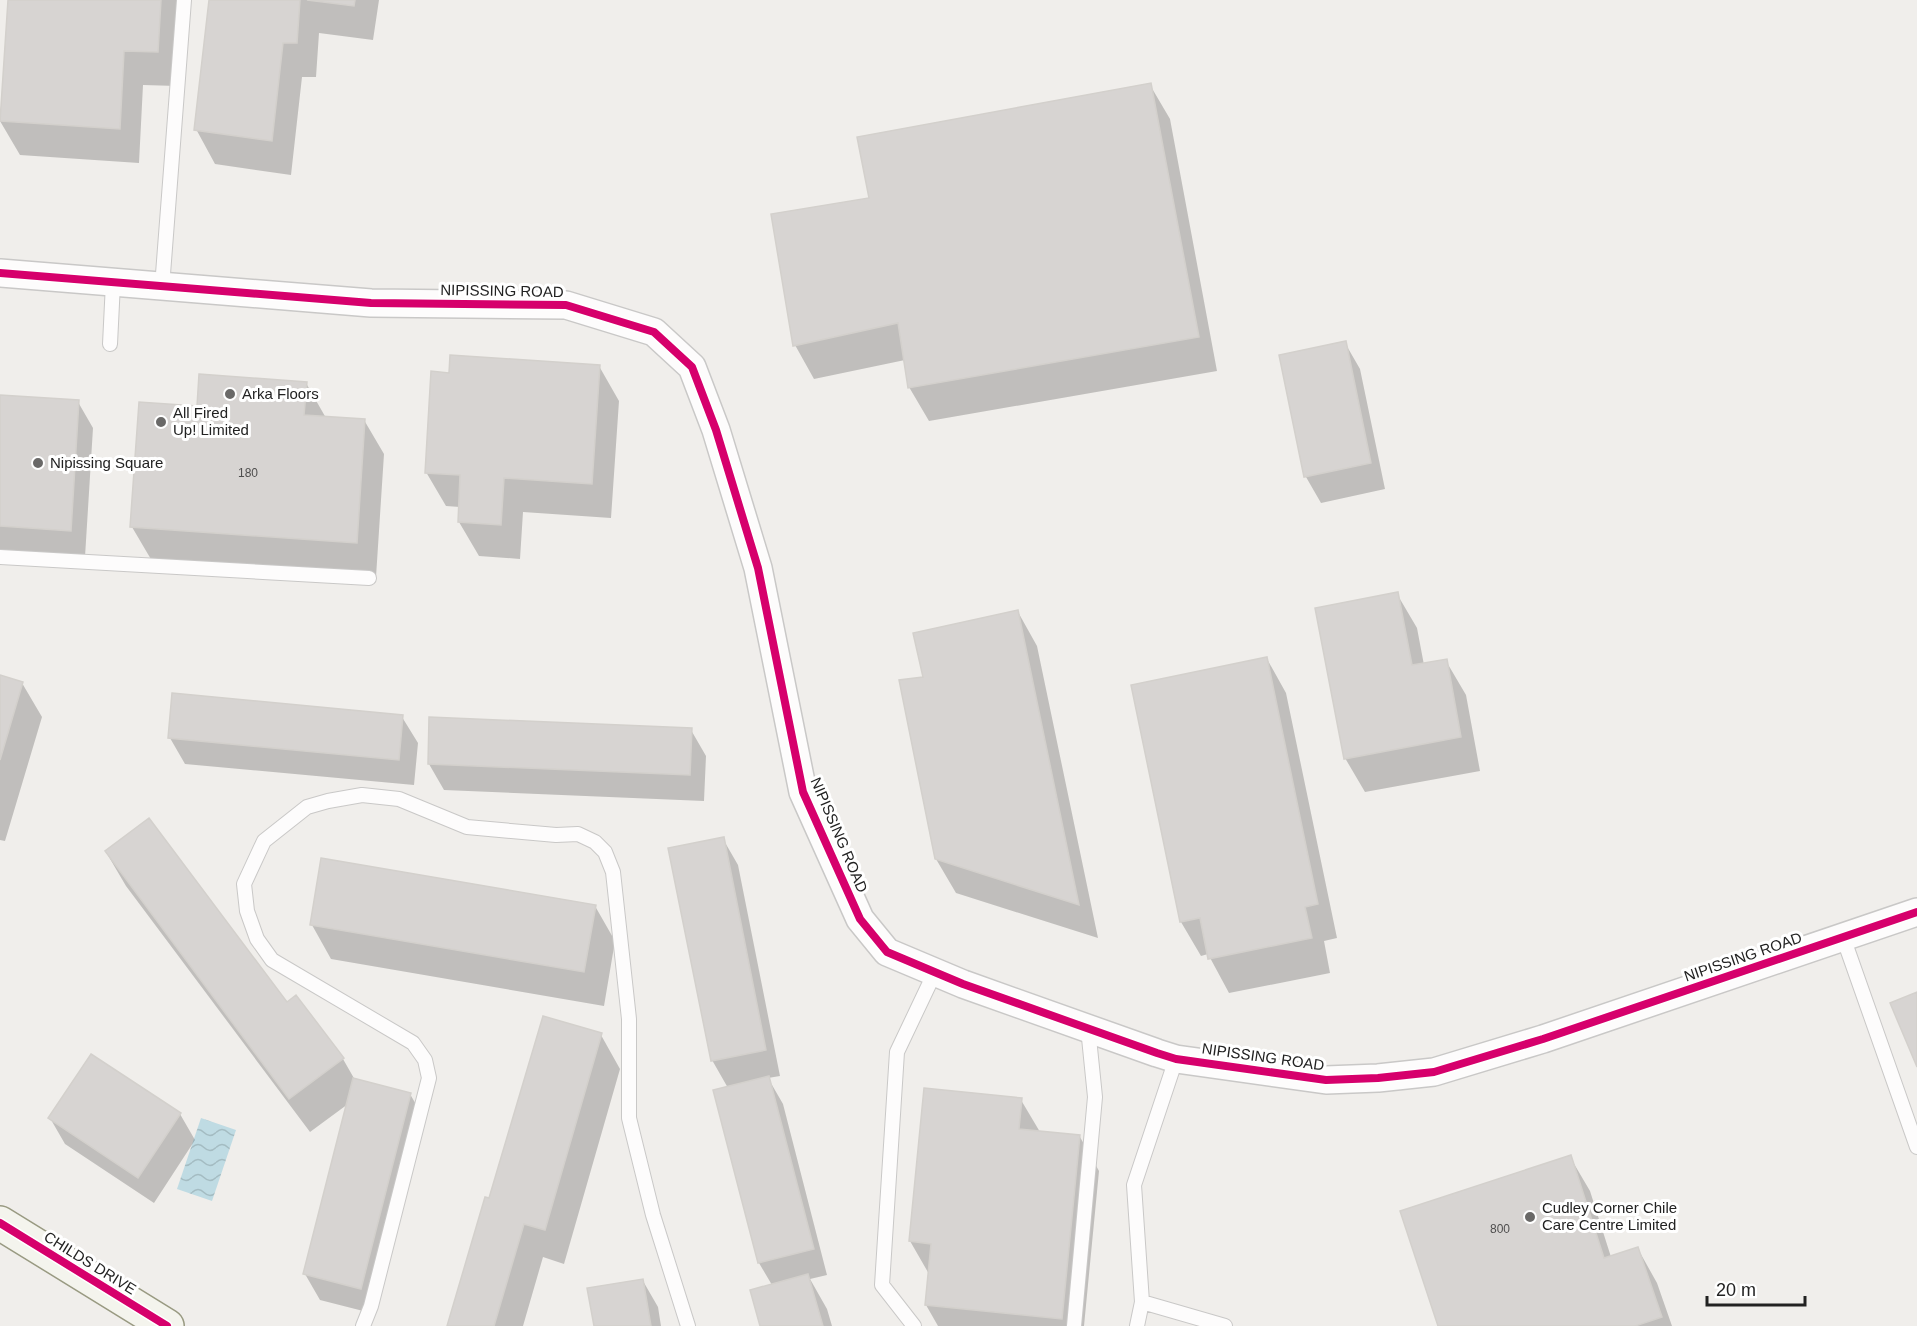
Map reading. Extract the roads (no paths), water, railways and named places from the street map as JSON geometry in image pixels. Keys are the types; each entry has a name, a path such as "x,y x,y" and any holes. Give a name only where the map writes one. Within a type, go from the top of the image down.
{"street":[{"name":"NIPISSING ROAD","path":"0,273 371,303 566,305 654,332 692,367 716,430 758,568 803,792 860,919 887,952 935,972 1176,1059 1326,1080 1378,1078 1434,1072 1544,1039 1917,912"},
{"name":"CHILDS DRIVE","path":"0,1223 166,1326"}],"lane":[{"path":"162,286 184,0"},
{"path":"110,345 114,283"},
{"path":"0,557 369,578"},
{"path":"363,1326 371,1306 422,1117 429,1078 425,1060 413,1043 272,960 257,939 247,911 244,884 264,841 286,822 307,807 362,795 399,799 467,827 555,835 578,834 595,842 605,852 613,872 629,1019 629,1118 653,1215 688,1326"},
{"path":"1843,937 1917,1147"},
{"path":"914,1326 882,1285 897,1053 935,972"},
{"path":"1074,1326 1095,1097 1088,1028"},
{"path":"1137,1326 1142,1302 1134,1185 1176,1059"},
{"path":"1142,1302 1225,1326"}],"water":[{"path":"201,1118 236,1130 212,1201 177,1189"}],"place":[{"name":"Arka Floors","path":"230,394"},
{"name":"All Fired Up! Limited","path":"161,422"},
{"name":"Nipissing Square","path":"38,463"},
{"name":"Cudley Corner Chile Care Centre Limited","path":"1530,1217"}]}
